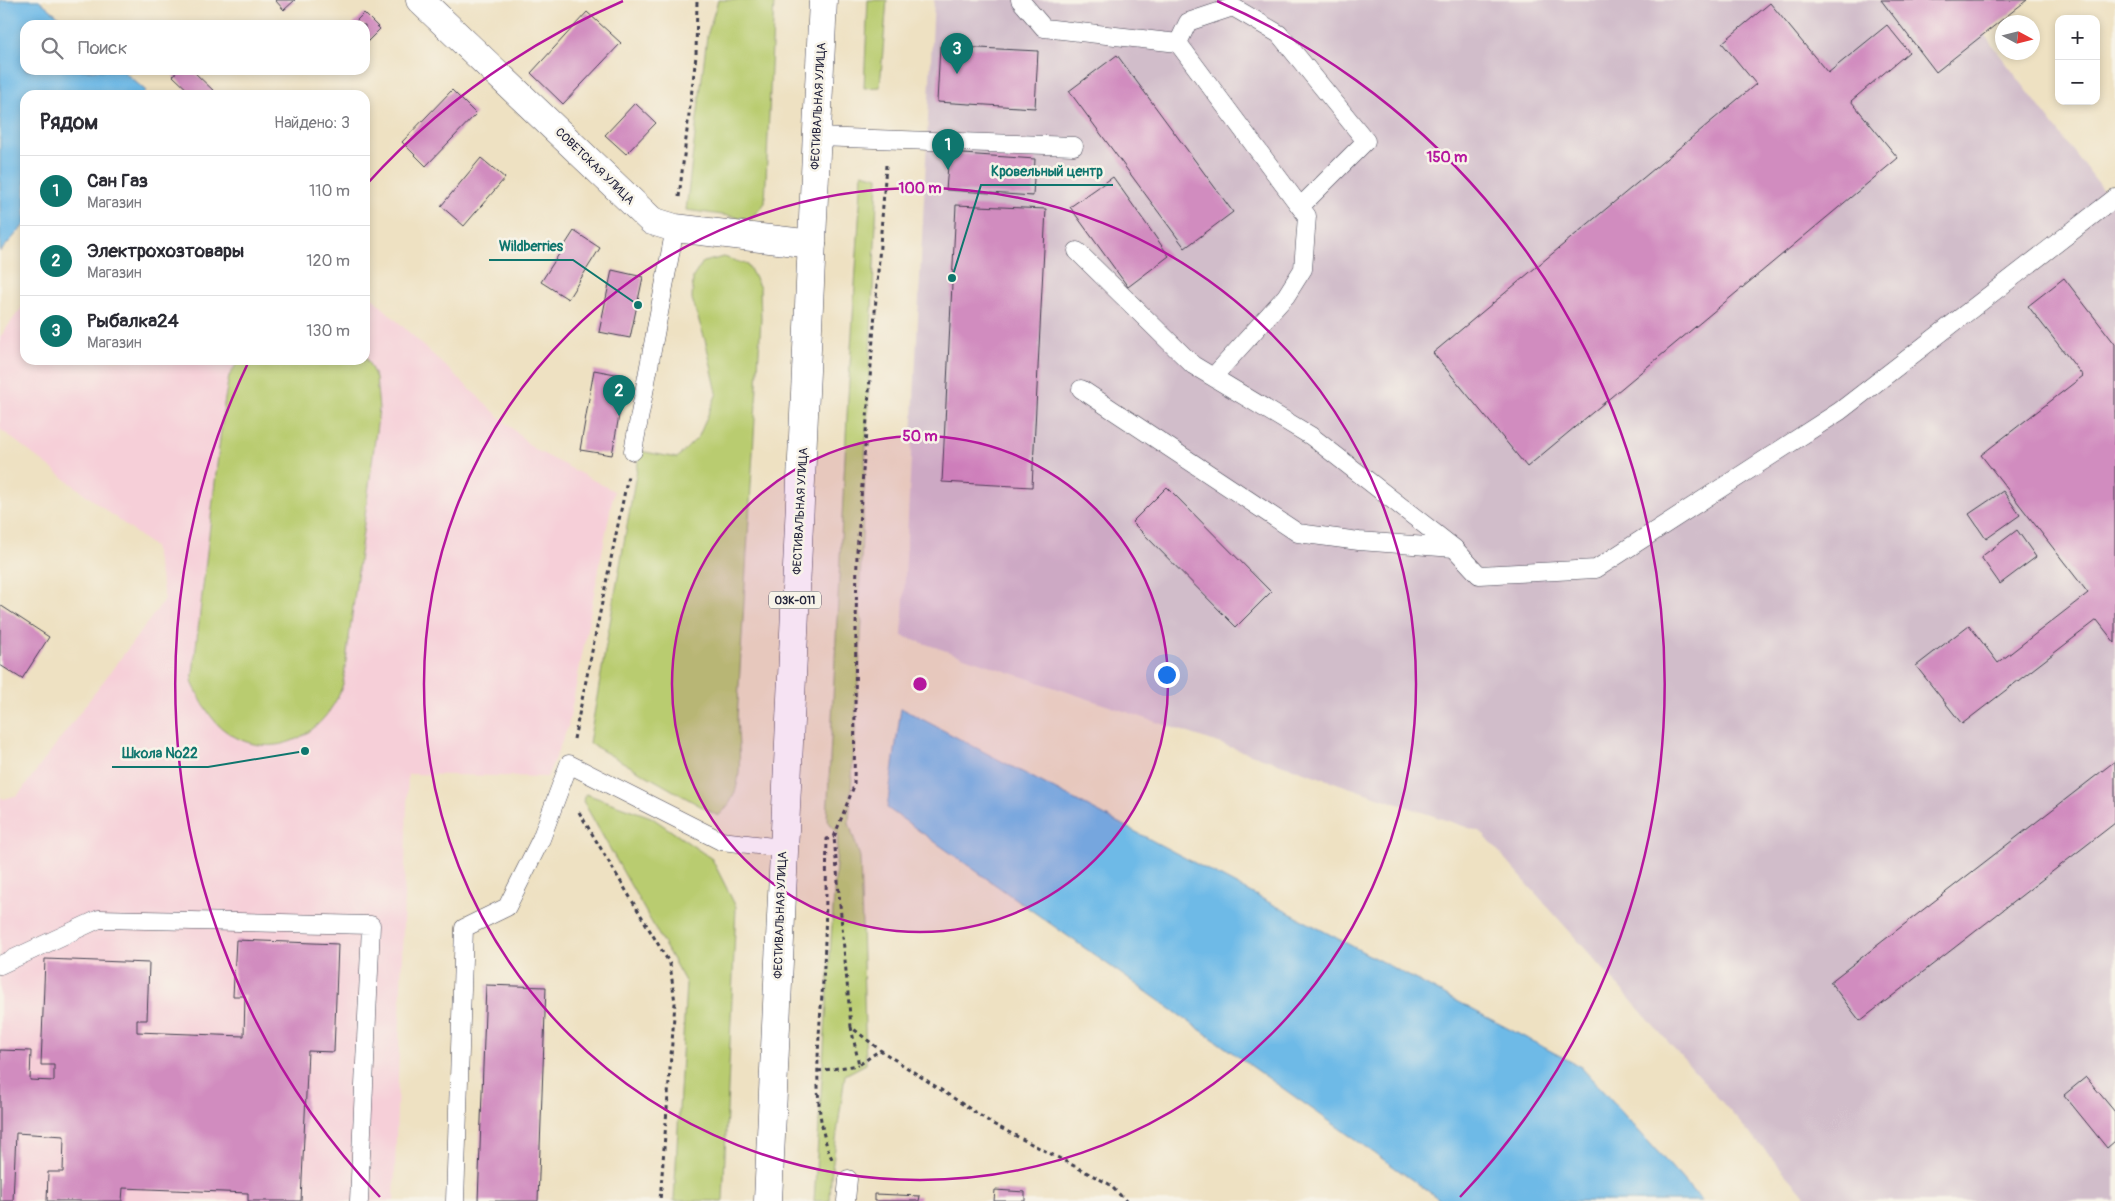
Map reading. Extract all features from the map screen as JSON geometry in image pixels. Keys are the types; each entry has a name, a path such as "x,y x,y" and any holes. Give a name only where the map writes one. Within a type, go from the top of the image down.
{"main road":[{"name":"СОВЕТСКАЯ УЛИЦА","path":"420,0 652,221 675,228 812,244"},
{"name":"ФЕСТИВАЛЬНАЯ УЛИЦА","path":"768,1201 823,0"}],"lane":[{"path":"1020,0 1044,28 1178,44 1307,216 1304,269 1286,296 1213,377"},
{"path":"1178,44 1188,22 1234,6 1278,34 1366,141 1300,207"},
{"path":"817,137 1074,146"},
{"path":"1077,251 1193,365 1311,436 1454,548 1479,575 1596,569 1840,411 2115,198"},
{"path":"633,451 675,228"},
{"path":"1081,389 1298,534 1359,541 1454,548"},
{"path":"455,1201 464,928 506,907 541,839 569,764 721,841 783,848"},
{"path":"0,965 99,919 371,925 358,1201"},
{"path":"846,1201 848,1179"}],"path":[{"path":"675,228 696,56 697,0"},
{"path":"860,1065 851,1027 834,837 854,786 857,552 888,139"},
{"path":"633,451 569,764 571,799 670,964 675,1003 660,1201"},
{"path":"834,837 827,839 825,931 818,1071 822,1128 831,1158 848,1179"},
{"path":"851,1027 880,1050 993,1124 1110,1184 1126,1201"},
{"path":"818,1071 860,1065 880,1050"}],"shaded area":[{"path":"934,0 1958,0 1995,49 1995,60 2004,60 2115,206 2115,1201 1810,1201 1481,832 902,636"},
{"path":"370,296 534,449 614,491 568,727 547,777 408,774 394,1201 0,1201 0,797 4,799 18,795 165,599 154,547 0,429 0,337 20,310 20,365 370,365"}],"green space":[{"path":"718,0 774,0 765,203 751,219 686,210 707,36"},
{"path":"868,0 887,0 880,87 864,88"},
{"path":"862,173 878,177 859,604 862,622 849,823 860,857 866,1064 845,1075 831,1177 830,1201 814,1201 838,833 827,820 848,397"},
{"path":"724,257 748,265 760,288 761,319 737,719 739,771 733,796 727,807 718,816 589,743 640,451 677,458 699,436 717,393 706,343 692,299 693,277 703,262"},
{"path":"236,365 370,365 376,378 379,409 343,684 325,717 297,739 281,744 263,745 245,741 221,728 206,710 192,682 224,404 229,376"},
{"path":"586,794 651,817 712,859 736,907 723,1201 674,1201 686,983 583,801"}],"water":[{"path":"0,0 39,0 63,20 20,20 20,75 128,75 145,90 20,90 20,230 0,252"},
{"path":"901,708 1581,1067 1702,1201 1442,1201 887,808"}],"building":[{"path":"275,0 295,0 284,10"},
{"path":"1881,0 2027,0 2008,15 1995,15 1995,25 1936,72"},
{"path":"1770,3 1828,73 1887,25 1909,52 1851,101 1898,158 1527,467 1433,353 1756,84 1722,43"},
{"path":"587,12 621,43 563,104 531,73"},
{"path":"364,13 380,29 370,39 370,20 357,20"},
{"path":"940,46 1038,51 1035,108 937,102"},
{"path":"1117,55 1233,212 1185,248 1069,91"},
{"path":"197,75 213,90 188,90 173,76"},
{"path":"452,90 476,114 426,166 402,142"},
{"path":"635,103 656,123 626,154 605,135"},
{"path":"949,153 1035,159 1033,196 946,190"},
{"path":"481,158 505,178 464,226 441,206"},
{"path":"1113,177 1169,256 1128,287 1070,207"},
{"path":"956,205 1046,209 1032,487 942,482"},
{"path":"574,231 600,248 568,299 541,282"},
{"path":"612,270 643,277 630,338 599,332"},
{"path":"2064,278 2115,344 2115,643 2097,620 1962,724 1916,666 1969,625 1998,663 2088,593 1981,455 2083,376 2028,306"},
{"path":"594,370 626,376 612,455 580,450"},
{"path":"1167,487 1271,592 1236,627 1132,522"},
{"path":"2003,491 2020,515 1986,539 1969,514"},
{"path":"2017,530 2036,557 2000,584 1981,557"},
{"path":"0,605 49,637 22,679 0,665"},
{"path":"2115,761 2115,823 1860,1021 1830,982"},
{"path":"236,940 338,944 334,1052 308,1051 301,1201 248,1201 248,1193 123,1188 122,1201 47,1201 48,1172 63,1172 64,1136 16,1133 13,1201 0,1201 0,1050 31,1051 30,1080 54,1081 54,1065 41,1065 45,959 149,963 147,1020 137,1020 137,1032 244,1036 245,996 233,996"},
{"path":"486,985 546,987 538,1201 478,1201"},
{"path":"2086,1077 2115,1112 2115,1141 2107,1148 2064,1095"},
{"path":"995,1190 1025,1192 1025,1201 994,1201"},
{"path":"875,1194 920,1196 919,1201 875,1201"}],"place":[{"name":"Рыбалка24","path":"957,74"},
{"name":"Сан Газ","path":"948,170"},
{"name":"Кровельный центр","path":"952,278"},
{"name":"Wildberries","path":"638,305"},
{"name":"Электрохозтовары","path":"619,416"},
{"name":"Школа №22","path":"305,751"}]}
